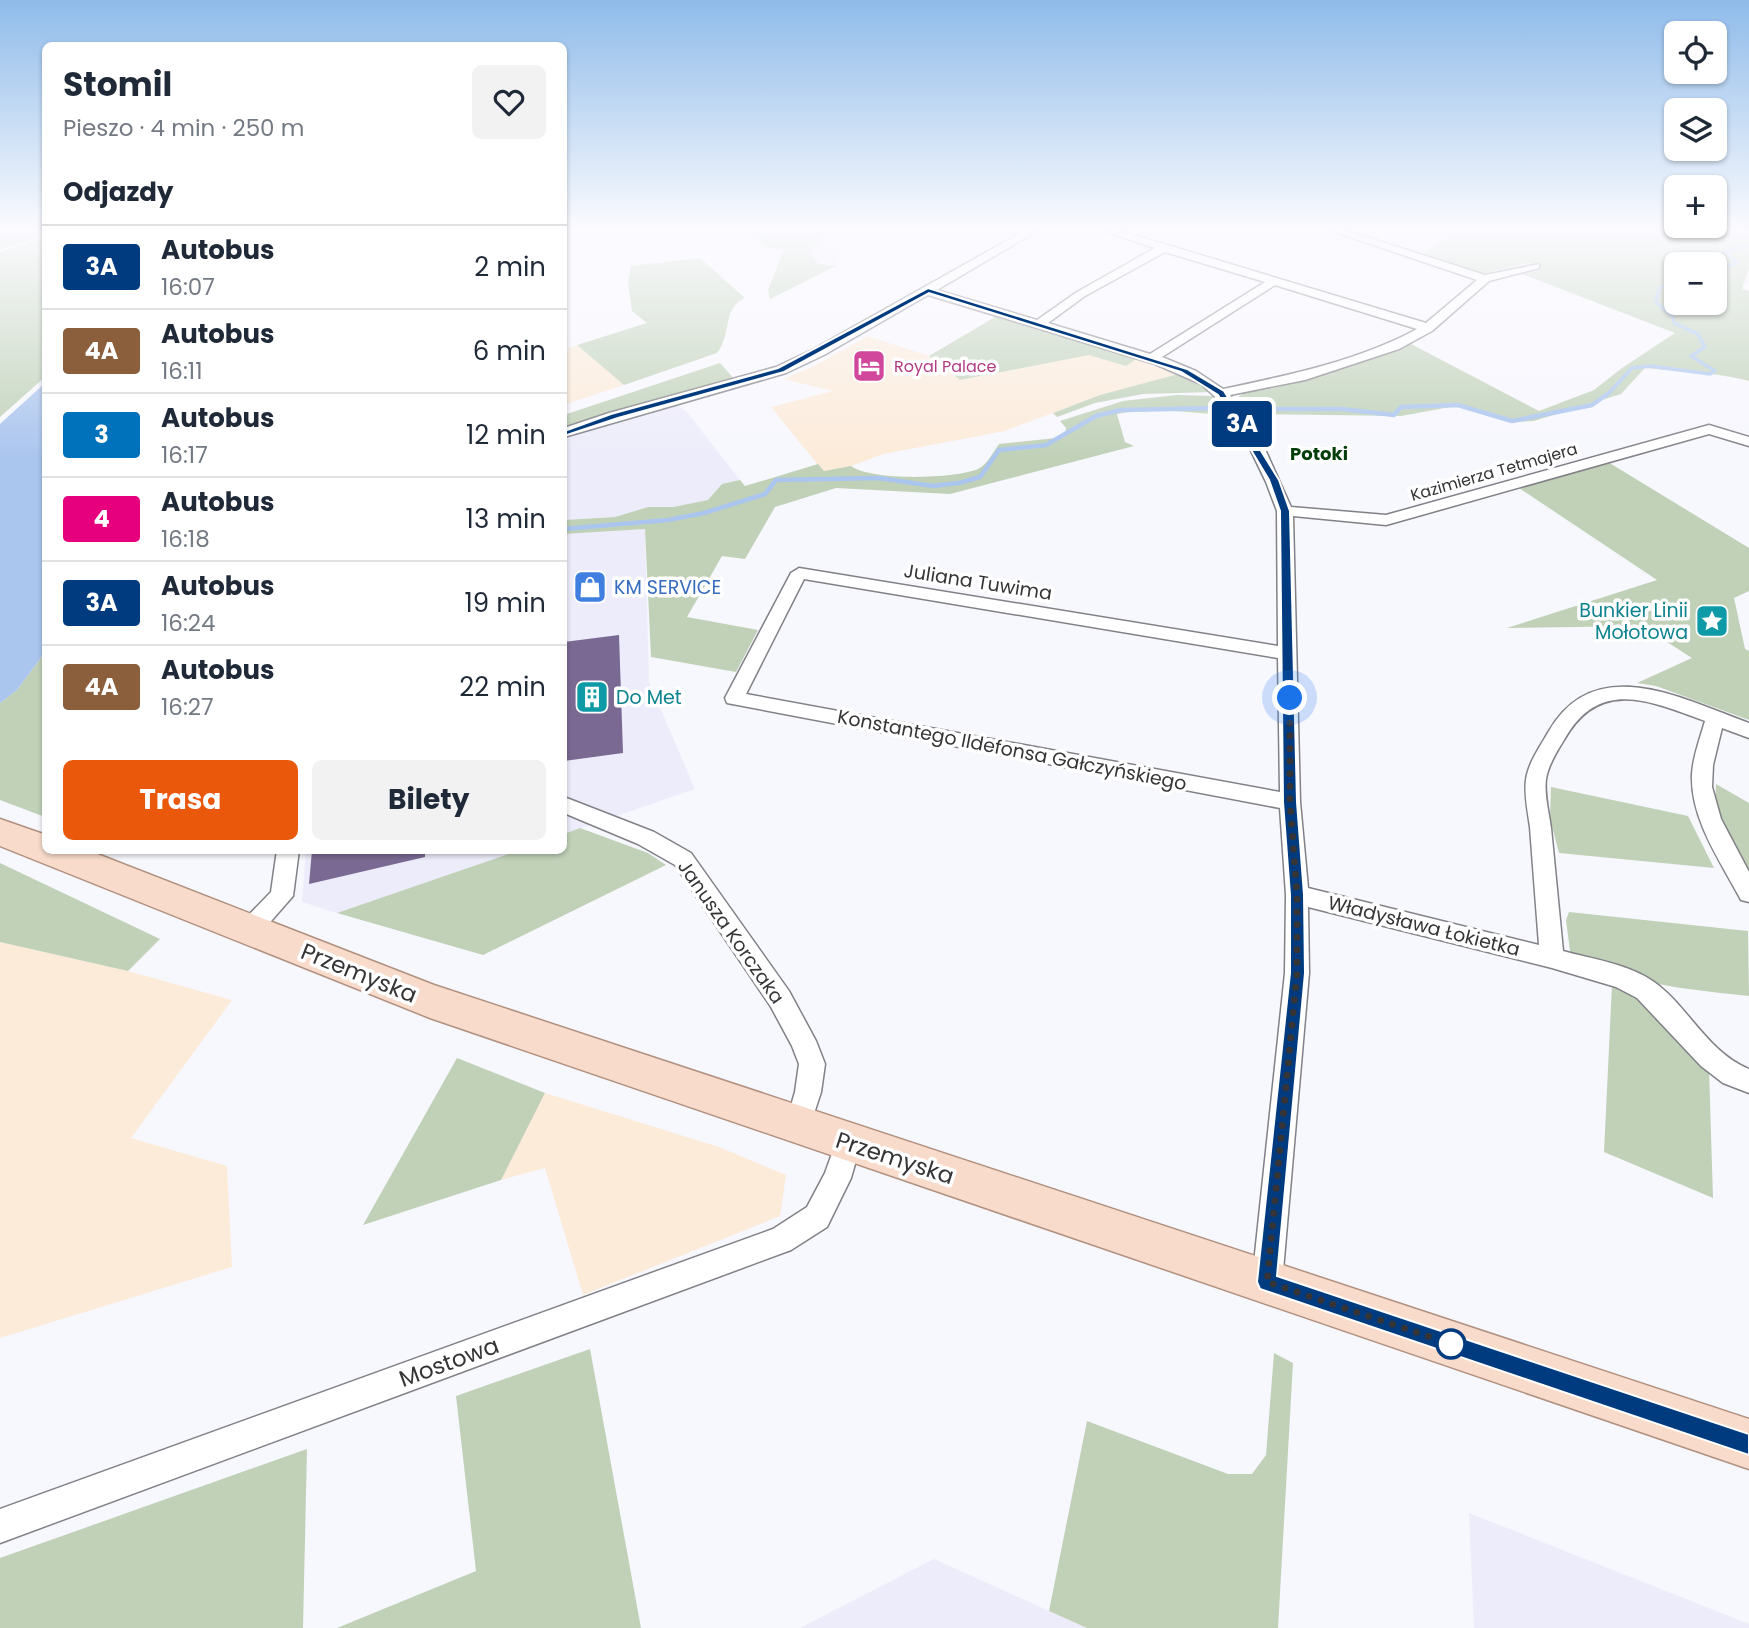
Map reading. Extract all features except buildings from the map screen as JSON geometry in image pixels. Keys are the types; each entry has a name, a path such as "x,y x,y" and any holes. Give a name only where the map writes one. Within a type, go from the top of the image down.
{"main road":[{"name":"Przemyska","path":"0,832 42,848"},
{"name":"Przemyska","path":"57,854 430,1001 1749,1444"}],"street":[{"path":"567,432 614,416 781,370 898,307"},
{"path":"980,307 1151,359 1184,371 1221,393 1274,480 1285,511 1290,802 1297,895 1297,973 1267,1282"},
{"path":"1038,325 1063,307"},
{"path":"1151,359 1233,307"},
{"path":"1359,307 1427,328"},
{"path":"1221,393 1300,377 1395,346 1427,328 1452,307"},
{"name":"Kazimierza Tetmajera","path":"1285,511 1386,520 1709,429 1749,442"},
{"name":"Juliana Tuwima","path":"734,698 799,573 1289,654"},
{"path":"1552,958 1536,780 1542,761 1576,707 1592,697 1615,694 1652,697 1749,731"},
{"name":"Konstantego Ildefonsa Gałczyńskiego","path":"734,698 1290,802"},
{"path":"1715,719 1701,775 1704,799 1716,831 1749,893"},
{"name":"Janusza Korczaka","path":"567,806 646,838 682,859 780,999 803,1041 812,1064 808,1092 798,1126"},
{"path":"250,929 282,896 287,854"},
{"name":"Władysława Łokietka","path":"1297,895 1552,958 1621,978 1646,989 1710,1058 1749,1082"},
{"name":"Mostowa","path":"0,1526 781,1240 817,1217 837,1178 848,1143"}],"shaded area":[{"path":"868,336 929,356 960,380 1089,355 1126,366 1138,358 1182,373 1100,395 1005,431 883,454 851,466 823,471 771,407 833,391 783,379 814,366"},
{"path":"577,345 624,385 567,404 567,348"},
{"path":"674,404 686,411 740,480 722,484 708,500 673,507 648,507 615,517 567,520 567,438"},
{"path":"645,529 649,682 695,789 567,833 567,534"},
{"path":"306,854 508,854 337,913 302,902"},
{"path":"0,942 128,971 232,1000 131,1138 227,1166 232,1267 0,1338"},
{"path":"545,1093 719,1147 786,1175 780,1216 583,1295 545,1168 501,1180"},
{"path":"1469,1513 1749,1624 1749,1628 1474,1628"},
{"path":"934,1559 1049,1611 1087,1628 800,1628"}],"green space":[{"path":"0,307 42,307 42,380 0,417"},
{"path":"631,307 734,307 722,346 717,353 624,385 577,345 647,323 632,311"},
{"path":"1608,307 1664,307 1664,315 1727,315 1727,307 1749,307 1749,381 1711,374 1645,368 1621,394 1534,421 1513,422 1456,406 1401,416 1243,414 1242,405 1236,399 1253,391 1326,374 1411,344 1539,411 1594,390 1675,333"},
{"path":"995,317 1138,358 1126,366 1089,355 960,380 929,356"},
{"path":"720,363 737,382 675,395 567,428 567,414"},
{"path":"1182,373 1213,392 1143,394 1095,403 1057,417 1053,413 1100,395"},
{"path":"1177,395 1213,396 1217,397 1226,415 1148,409 1117,414 1125,442 1134,446 950,494 836,488 775,507 745,559 722,556 687,617 758,630 736,672 651,657 645,529 567,534 567,520 615,517 648,507 673,507 708,500 722,484 740,480 745,486 818,464 824,471 851,466 861,471 894,476 951,475 966,472 984,465 999,444 1065,437 1066,428 1060,421 1123,401"},
{"path":"1608,462 1749,548 1749,591 1734,598 1745,649 1749,651 1749,720 1656,686 1637,683 1692,658 1642,626 1507,628 1657,580 1519,488"},
{"path":"42,656 42,816 0,800 0,703 17,690"},
{"path":"1716,784 1749,803 1749,871 1715,807"},
{"path":"1551,787 1688,816 1714,868 1559,853 1550,818"},
{"path":"580,828 648,853 666,865 483,955 337,913 508,854 567,854 567,833"},
{"path":"0,863 160,939 128,971 0,942"},
{"path":"1569,912 1748,931 1749,996 1656,984 1591,962 1570,951 1566,920"},
{"path":"1612,985 1633,992 1709,1069 1713,1198 1604,1152"},
{"path":"457,1058 545,1093 501,1180 363,1225"},
{"path":"590,1349 641,1628 337,1628 476,1571 456,1396"},
{"path":"1274,1353 1293,1363 1278,1628 1087,1628 1049,1611 1087,1421 1228,1474 1252,1474 1266,1455"},
{"path":"307,1449 303,1628 0,1628 0,1558"}],"water":[{"path":"42,386 42,656 17,690 0,703 0,424"}],"waterway":[{"path":"1609,393 1632,368 1650,366 1710,374 1715,371 1691,356 1705,347 1698,334 1674,323 1671,315"},
{"path":"1243,409 1342,409 1394,415 1401,407 1458,405 1512,421 1592,405 1609,393"},
{"path":"567,529 668,520 704,513 765,494 776,480 878,478 933,486 959,483 980,477 999,450 1046,445 1096,416 1121,410 1220,408"}],"bus line":[{"name":"3A","path":"567,432 648,406 749,381 781,370 819,352 898,307"},
{"name":"3A","path":"980,307 1151,359 1204,380 1221,393 1236,413 1274,480 1285,511 1290,802 1297,895 1297,973 1267,1282 1749,1444"}],"place":[{"name":"Royal Palace","path":"869,366"},
{"name":"KM SERVICE","path":"590,587"},
{"name":"Bunkier Linii Mołotowa","path":"1712,621"},
{"name":"Do Met","path":"592,697"}],"district":[{"name":"Potoki","path":"1319,453"}],"route":[{"path":"1290,698 1290,802 1297,895 1297,973 1267,1282 1451,1344"}]}
